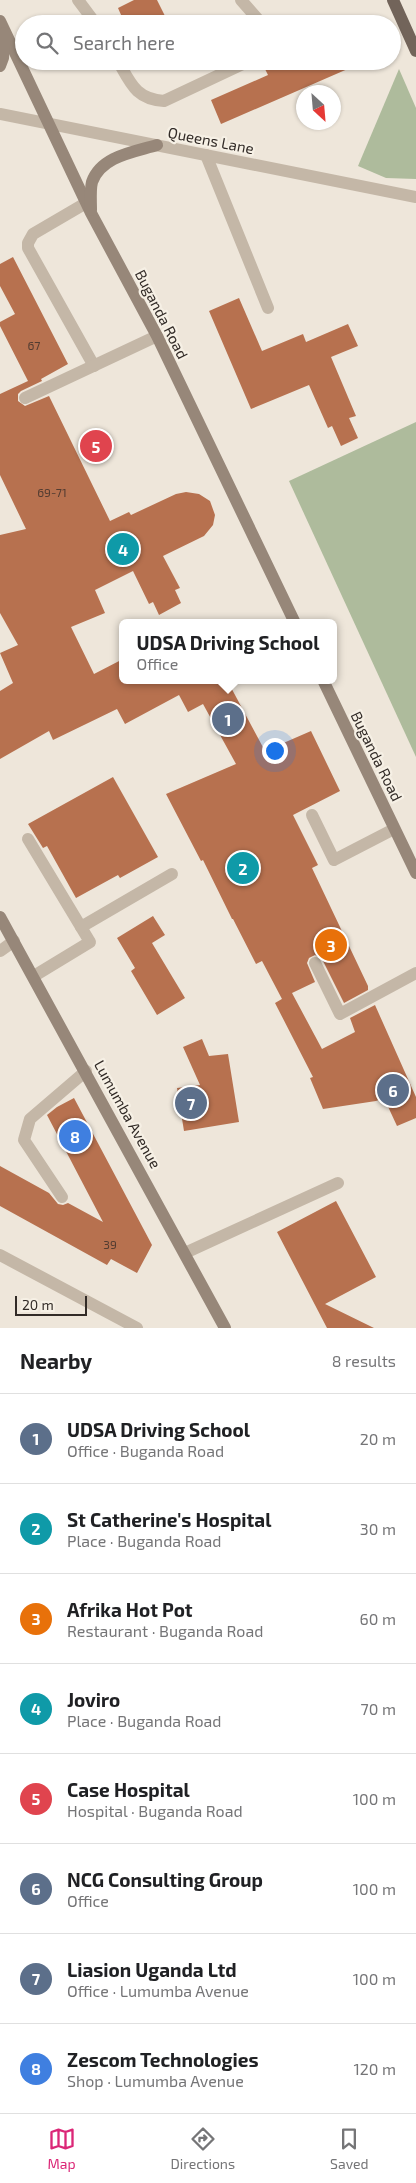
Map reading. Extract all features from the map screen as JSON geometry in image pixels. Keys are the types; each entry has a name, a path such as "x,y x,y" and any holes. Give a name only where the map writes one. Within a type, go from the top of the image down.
{"main road":[{"path":"393,0 400,15"},
{"path":"401,18 416,51"},
{"path":"0,66 3,58 2,26"},
{"name":"Buganda Road","path":"2,26 15,54"},
{"name":"Buganda Road","path":"23,70 88,208 156,336 293,619"},
{"path":"88,208 92,184 96,174 104,165 117,157 157,145"},
{"name":"Buganda Road","path":"325,684 416,873"},
{"name":"Lumumba Avenue","path":"0,917 225,1328"}],"street":[{"path":"78,0 89,15"},
{"path":"241,0 254,15"},
{"path":"123,70 132,86 149,100 164,101 230,70"},
{"name":"Queens Lane","path":"0,114 416,197"},
{"path":"206,155 268,308"},
{"path":"88,208 33,234 28,243 28,248 94,366"},
{"path":"25,398 156,336"},
{"path":"312,815 334,860 394,829"},
{"path":"28,839 90,942 34,976"},
{"path":"81,927 172,874"},
{"path":"0,951 14,941"},
{"path":"315,963 340,1014 416,973"},
{"path":"62,1197 24,1140 30,1119 86,1071"},
{"path":"185,1253 338,1183"},
{"path":"0,1255 137,1328"}],"green space":[{"path":"399,70 416,108 416,179 386,178 358,166"},
{"path":"416,422 416,757 289,481"}],"building":[{"path":"134,0 157,0 164,15 121,15 118,8"},
{"path":"266,70 345,70 311,85 296,85 296,91 221,124 211,100 268,75"},
{"path":"13,257 68,364 41,379 42,381 21,391 18,394 18,401 25,406 49,396 110,521 129,512 131,515 176,494 186,492 199,494 210,501 215,515 213,525 204,536 163,556 180,588 175,590 181,603 159,615 153,602 149,604 133,571 95,590 105,613 71,627 94,674 119,661 119,684 229,684 265,751 311,731 340,791 293,815 318,865 312,868 368,986 368,990 344,1003 322,959 315,955 309,958 307,963 315,982 292,993 322,1049 355,1032 350,1018 375,1005 416,1097 416,1118 397,1126 384,1098 376,1101 323,1109 310,1078 313,1077 275,1003 282,999 262,961 256,964 203,860 201,861 166,794 236,764 203,704 188,712 179,695 125,724 117,709 53,740 49,731 0,759 0,691 13,683 0,653 18,645 0,613 0,535 26,529 0,475 0,394 28,381 0,326 0,322 15,314 0,286 0,264"},
{"path":"239,298 262,351 303,334 306,342 348,324 358,346 331,357 356,416 349,418 358,438 341,446 332,426 328,428 309,385 251,409 209,311"},
{"path":"113,777 158,857 120,878 118,875 76,898 47,846 43,848 28,824"},
{"path":"153,916 165,935 152,943 185,998 157,1015 131,971 135,968 117,938"},
{"path":"202,1039 209,1056 228,1054 239,1122 184,1131 177,1088 200,1085 183,1047"},
{"path":"74,1098 152,1245 137,1273 111,1259 107,1265 0,1206 0,1166 49,1193 58,1204 68,1203 103,1222 47,1115"},
{"path":"336,1201 376,1277 325,1304 374,1328 327,1328 277,1232"}],"place":[{"name":"Case Hospital","path":"96,446"},
{"name":"Joviro","path":"123,549"},
{"name":"UDSA Driving School","path":"228,719"},
{"name":"St Catherine's Hospital","path":"243,868"},
{"name":"Afrika Hot Pot","path":"331,945"},
{"name":"NCG Consulting Group","path":"393,1090"},
{"name":"Liasion Uganda Ltd","path":"191,1103"},
{"name":"Zescom Technologies","path":"75,1136"}]}
